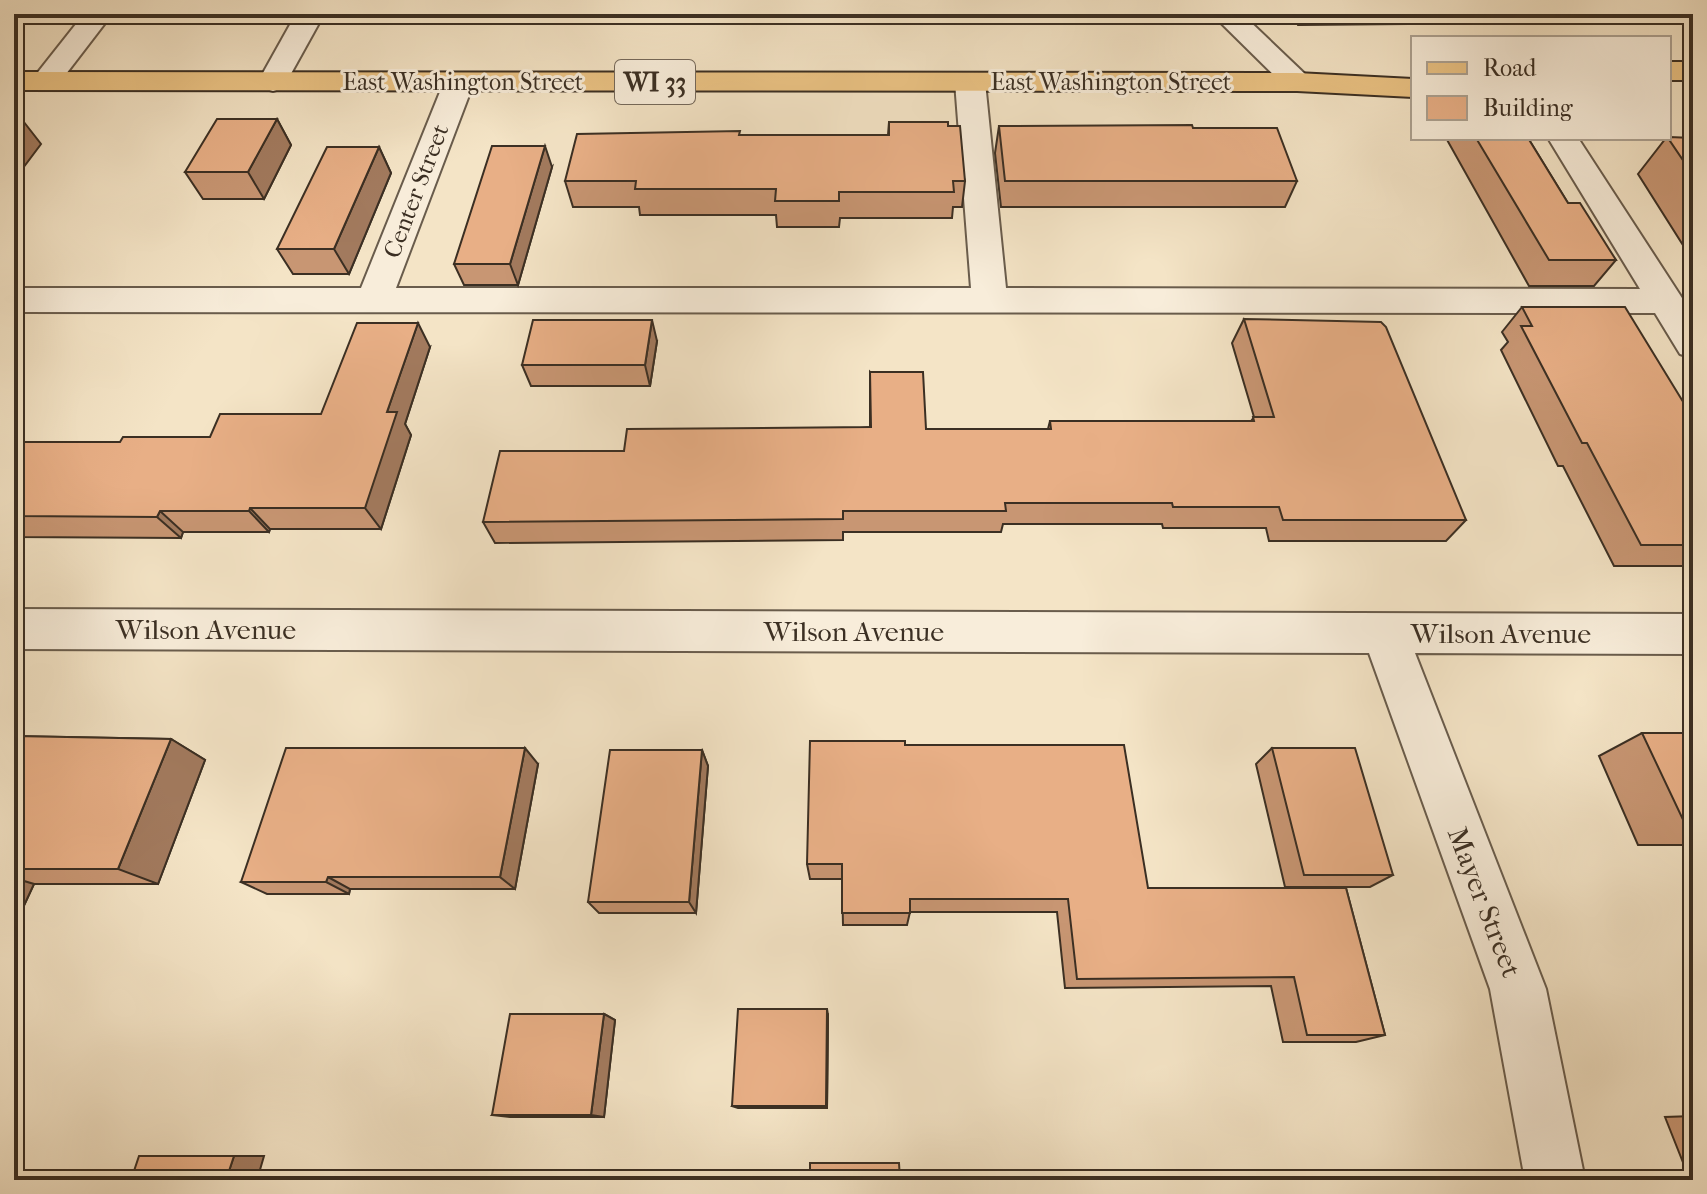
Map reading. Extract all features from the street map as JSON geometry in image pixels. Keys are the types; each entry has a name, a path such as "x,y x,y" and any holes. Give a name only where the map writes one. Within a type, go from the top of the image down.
{"main road":[{"path":"1671,71 1693,71"},
{"name":"East Washington Street","path":"1297,82 1411,75"},
{"name":"East Washington Street","path":"14,81 1297,82 1411,88"},
{"path":"1671,96 1693,96"}],"street":[{"path":"46,81 98,14"},
{"path":"273,82 310,14"},
{"path":"1226,14 1297,82"},
{"name":"Center Street","path":"374,300 459,82"},
{"path":"970,82 990,301"},
{"path":"1564,140 1693,345"},
{"path":"14,300 1665,301"},
{"name":"Wilson Avenue","path":"14,629 1693,634"},
{"name":"Mayer Street","path":"1384,632 1518,989 1555,1180"}],"path":[{"path":"1673,14 1693,26"}],"building":[{"path":"217,119 277,119 248,172 185,172"},
{"path":"889,122 948,122 948,126 960,126 965,181 953,181 954,192 839,192 839,201 775,201 776,189 635,189 636,181 565,181 577,134 740,131 739,135 889,135"},
{"path":"1192,125 1193,128 1277,128 1297,181 1005,181 999,126"},
{"path":"1671,137 1693,138 1693,175 1669,140"},
{"path":"1477,140 1529,140 1568,203 1580,203 1616,260 1549,260"},
{"path":"492,146 545,146 510,264 454,264"},
{"path":"327,147 379,147 334,249 277,249"},
{"path":"1522,307 1625,307 1693,418 1693,545 1641,545 1587,443 1582,443 1521,326 1532,326"},
{"path":"1244,319 1381,322 1386,327 1466,520 1283,520 1279,507 1173,507 1172,503 1005,503 1006,511 843,511 843,519 483,522 500,451 624,451 627,429 871,427 870,372 923,372 926,429 1051,429 1050,421 1254,421 1253,417 1274,417"},
{"path":"533,320 652,320 645,365 522,365"},
{"path":"357,323 418,323 387,412 397,412 365,508 160,511 157,517 14,516 14,442 120,442 123,437 210,437 220,414 321,414"},
{"path":"1642,733 1693,733 1693,826 1686,826"},
{"path":"14,736 171,739 118,869 14,869"},
{"path":"810,741 905,741 905,745 1124,745 1148,888 1346,888 1385,1035 1307,1035 1294,977 1077,979 1068,899 910,899 910,913 842,913 842,864 807,864"},
{"path":"286,748 525,748 500,877 328,877 326,882 241,882"},
{"path":"1272,748 1355,748 1393,875 1304,875"},
{"path":"610,750 702,750 689,902 588,902"},
{"path":"738,1009 827,1009 826,1106 732,1106"},
{"path":"510,1014 604,1014 591,1115 492,1115"},
{"path":"139,1156 234,1156 226,1180 131,1180"},
{"path":"810,1163 899,1163 900,1180 810,1180"}]}
